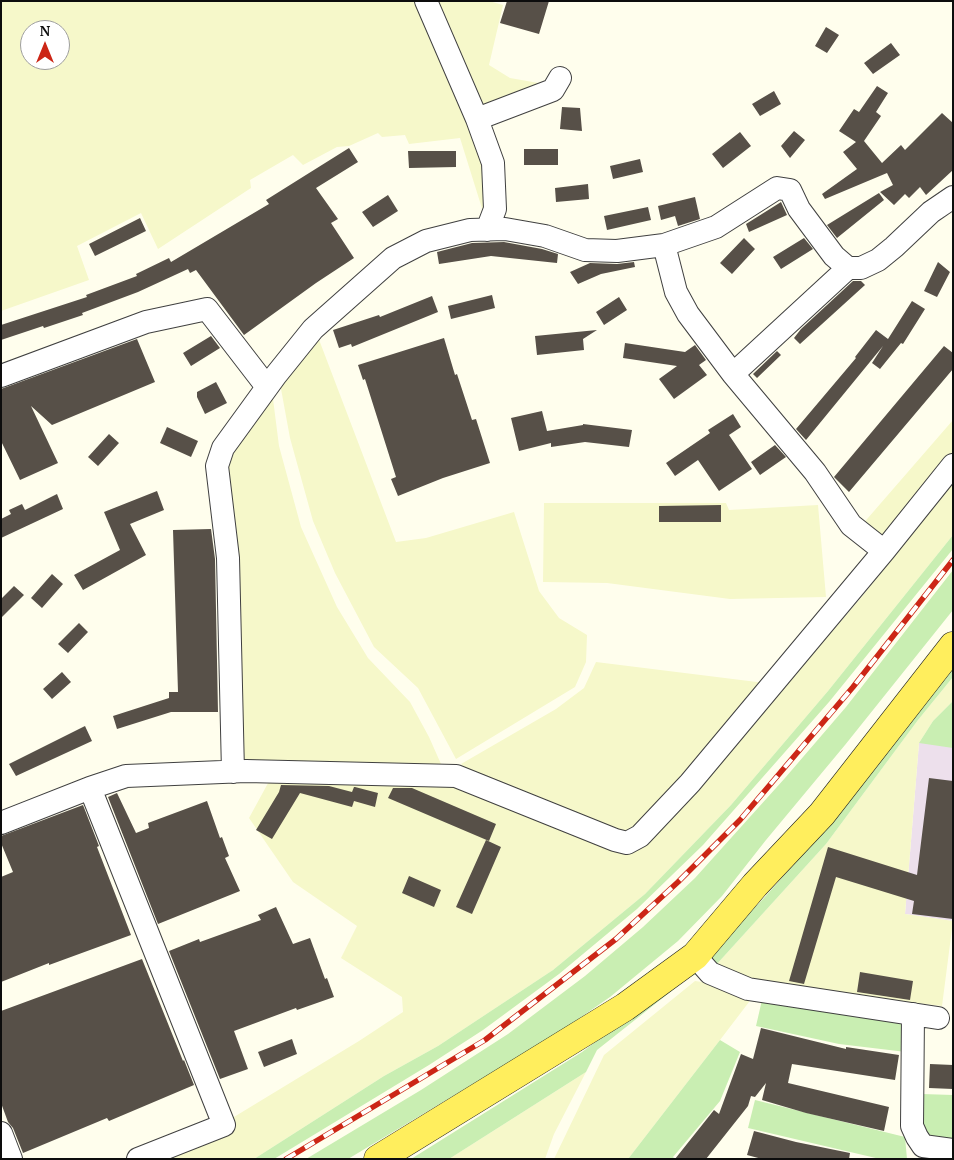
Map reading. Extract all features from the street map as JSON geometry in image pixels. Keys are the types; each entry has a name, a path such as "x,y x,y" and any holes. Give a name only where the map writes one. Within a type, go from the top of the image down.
{"main road":[{"path":"378,1159 625,1007 695,956 754,886 822,814 953,646"}],"street":[{"path":"426,1 478,119 493,163 495,209 487,230"},
{"path":"478,119 553,90 560,78"},
{"path":"233,772 228,558 217,466 223,448 267,387 313,329 393,258 426,241 470,230 505,230 545,236 585,250 617,251 664,245 716,227 778,188 790,190 799,209 834,256 848,268 861,268 878,260 894,248 931,212 953,197"},
{"path":"664,245 676,292 688,314 733,374 815,472 850,526 884,551"},
{"path":"733,374 848,268"},
{"path":"1,376 146,322 206,309 267,387"},
{"path":"1,823 126,776 233,772 456,776 627,843 640,836 690,783 884,551 953,465"},
{"path":"90,788 224,1125 138,1159"},
{"path":"695,956 710,973 748,989 938,1018"},
{"path":"913,1014 912,1126 924,1152 953,1150"},
{"path":"1,1133 11,1159"}],"shaded area":[{"path":"953,711 953,921 905,914 919,743"}],"green space":[{"path":"1,1 422,1 489,163 485,218 460,138 409,144 405,135 382,137 378,133 349,146 337,147 303,165 293,155 250,180 251,188 158,249 141,213 77,246 89,280 1,311"},
{"path":"430,1 489,1 503,5 489,65 510,78 550,85 479,116"},
{"path":"318,337 396,542 426,538 514,512 539,591 559,618 587,635 586,662 575,687 456,759 418,688 374,647 335,573 313,521 290,438 279,378"},
{"path":"272,391 279,446 301,527 337,607 368,658 410,702 429,737 445,773 239,762 225,465"},
{"path":"953,420 953,458 886,541 861,526"},
{"path":"953,482 953,535 828,691 731,805 645,894 553,970 438,1046 384,1076 254,1159 151,1159 229,1120 403,1012 402,997 341,958 357,926 293,882 249,818 273,774 458,781 632,853 655,836 860,599"},
{"path":"544,503 726,503 729,510 818,505 826,597 730,599 607,583 543,582"},
{"path":"953,535 953,549 829,702 703,845 637,909 559,974 483,1030 274,1159 254,1159 384,1076 438,1046 553,970 645,894 731,805 828,691"},
{"path":"953,570 953,610 722,896 678,941 610,997 561,1031 348,1159 306,1159 421,1090 508,1034 585,976 643,927 695,878 785,778 846,707"},
{"path":"953,660 953,677 918,720 826,844 716,965 710,954 814,842"},
{"path":"596,662 765,683 684,781 626,834 474,777 461,764 556,709 584,688"},
{"path":"953,677 953,701 933,721 919,743 905,914 953,921 942,1006 748,983 716,965 826,844 918,720"},
{"path":"953,701 953,748 919,743 933,721"},
{"path":"696,974 688,978 597,1050 586,1072 449,1159 411,1159 582,1052 685,975"},
{"path":"695,981 721,985 751,995 749,1002 628,1159 554,1159 604,1055"},
{"path":"762,1000 908,1021 906,1052 839,1044 756,1026"},
{"path":"720,1040 740,1052 720,1101 673,1157 675,1159 628,1159"},
{"path":"586,1072 554,1134 545,1159 449,1159"},
{"path":"922,1094 953,1095 953,1144 922,1135"},
{"path":"755,1100 905,1137 907,1159 880,1159 748,1128"}],"building":[{"path":"507,1 549,1 539,34 500,23"},
{"path":"826,27 839,35 827,53 815,46"},
{"path":"891,43 900,55 873,74 864,63"},
{"path":"877,86 888,93 876,112 881,116 864,141 882,163 901,145 905,150 942,113 953,123 953,170 926,195 920,187 909,198 905,194 894,205 880,192 893,185 887,173 825,199 822,194 857,169 843,152 856,142 839,131 854,109 859,112"},
{"path":"774,91 781,104 760,116 752,104"},
{"path":"562,107 580,108 582,131 560,129"},
{"path":"794,131 805,140 790,158 781,146"},
{"path":"740,132 751,146 723,168 712,154"},
{"path":"349,148 358,162 316,188 338,219 331,223 354,258 244,335 196,270 190,273 188,269 138,292 82,313 83,315 1,340 1,325 87,297 86,295 137,276 136,274 169,258 171,262 269,204 266,200"},
{"path":"524,149 558,149 558,165 524,165"},
{"path":"408,151 456,151 456,167 409,168"},
{"path":"640,159 643,172 613,179 610,166"},
{"path":"588,184 589,199 556,202 555,188"},
{"path":"879,193 884,200 837,238 827,225"},
{"path":"388,195 398,211 373,227 362,212"},
{"path":"695,197 700,219 678,226 675,216 661,220 658,206"},
{"path":"781,202 787,215 749,232 746,224"},
{"path":"648,207 651,220 607,230 604,216"},
{"path":"140,218 146,231 95,256 89,244"},
{"path":"744,238 755,249 732,274 720,263"},
{"path":"804,238 813,249 781,269 773,257"},
{"path":"504,242 558,254 557,263 491,256 439,264 437,252 472,243"},
{"path":"634,262 635,267 601,274 578,284 570,272 590,263 617,264"},
{"path":"938,262 950,272 937,297 924,291"},
{"path":"853,281 861,281 865,285 800,344 794,338 801,329"},
{"path":"492,295 495,308 451,319 448,306"},
{"path":"432,296 438,312 352,347 351,344 339,348 333,330 379,315 380,317"},
{"path":"619,297 627,310 604,325 596,312"},
{"path":"912,301 925,309 903,344 901,343 880,369 872,363 883,346 806,440 796,429 856,358 876,330 888,339"},
{"path":"597,330 583,339 584,350 537,355 535,336"},
{"path":"211,336 220,348 191,366 183,353"},
{"path":"444,338 455,375 457,374 472,420 476,419 490,463 443,478 398,496 391,479 396,477 365,379 363,380 358,365"},
{"path":"137,339 155,382 52,425 31,406 58,463 20,480 1,441 1,389"},
{"path":"625,343 685,352 695,345 706,360 699,365 707,375 674,399 659,379 677,366 623,358"},
{"path":"944,346 953,353 953,369 849,492 834,477"},
{"path":"777,351 781,355 757,378 753,374"},
{"path":"216,382 227,403 205,414 197,397 197,392"},
{"path":"542,411 547,431 583,424 632,430 629,447 585,442 551,447 551,443 519,451 511,418"},
{"path":"733,414 741,427 729,435 752,469 719,491 698,460 675,476 666,463 710,433 708,430"},
{"path":"167,427 198,441 191,457 160,443"},
{"path":"109,434 119,443 98,466 88,457"},
{"path":"775,445 786,457 760,475 751,462"},
{"path":"157,491 164,510 130,524 146,555 83,590 74,575 120,550 104,512"},
{"path":"57,494 63,509 1,538 1,519 11,514 9,510 22,504 25,510"},
{"path":"721,505 721,522 659,522 659,506"},
{"path":"211,529 215,559 218,712 171,712 117,729 113,716 169,698 169,692 178,692 173,530"},
{"path":"52,574 63,584 42,608 31,598"},
{"path":"14,586 24,595 1,618 1,599"},
{"path":"79,623 88,632 68,653 58,644"},
{"path":"62,672 71,682 52,699 43,689"},
{"path":"85,726 92,741 16,776 9,764"},
{"path":"929,778 953,781 953,919 912,914 914,901 836,877 804,984 789,981 828,847 917,875"},
{"path":"281,785 329,786 352,792 355,787 378,793 375,807 354,801 352,807 300,793 272,839 256,830 279,792"},
{"path":"393,788 412,788 496,824 489,841 388,798"},
{"path":"117,793 136,833 149,828 148,823 207,801 220,838 222,837 229,856 225,858 240,891 158,924 108,797"},
{"path":"83,805 131,935 49,965 49,963 1,982 1,877 13,872 1,843 1,836"},
{"path":"486,840 501,847 472,914 456,907"},
{"path":"409,876 441,890 434,907 402,893"},
{"path":"276,907 293,944 310,938 325,979 327,978 334,997 297,1010 296,1008 234,1031 248,1069 220,1079 169,951 199,939 200,942 261,920 258,915"},
{"path":"142,959 194,1085 109,1121 107,1118 23,1153 1,1103 1,1011"},
{"path":"860,972 913,981 910,1000 857,992"},
{"path":"761,1028 846,1049 846,1047 899,1055 895,1080 792,1064 788,1083 889,1107 884,1131 806,1113 762,1100 766,1083 755,1097 751,1096 748,1106 706,1159 675,1159 714,1110 719,1114 741,1054 753,1059"},
{"path":"292,1039 297,1054 264,1067 258,1052"},
{"path":"930,1064 953,1065 953,1089 929,1088"},
{"path":"754,1131 850,1153 849,1159 762,1159 747,1155"}],"railway":[{"path":"286,1159 485,1040 616,939 678,882 740,820 853,687 953,560"}]}
